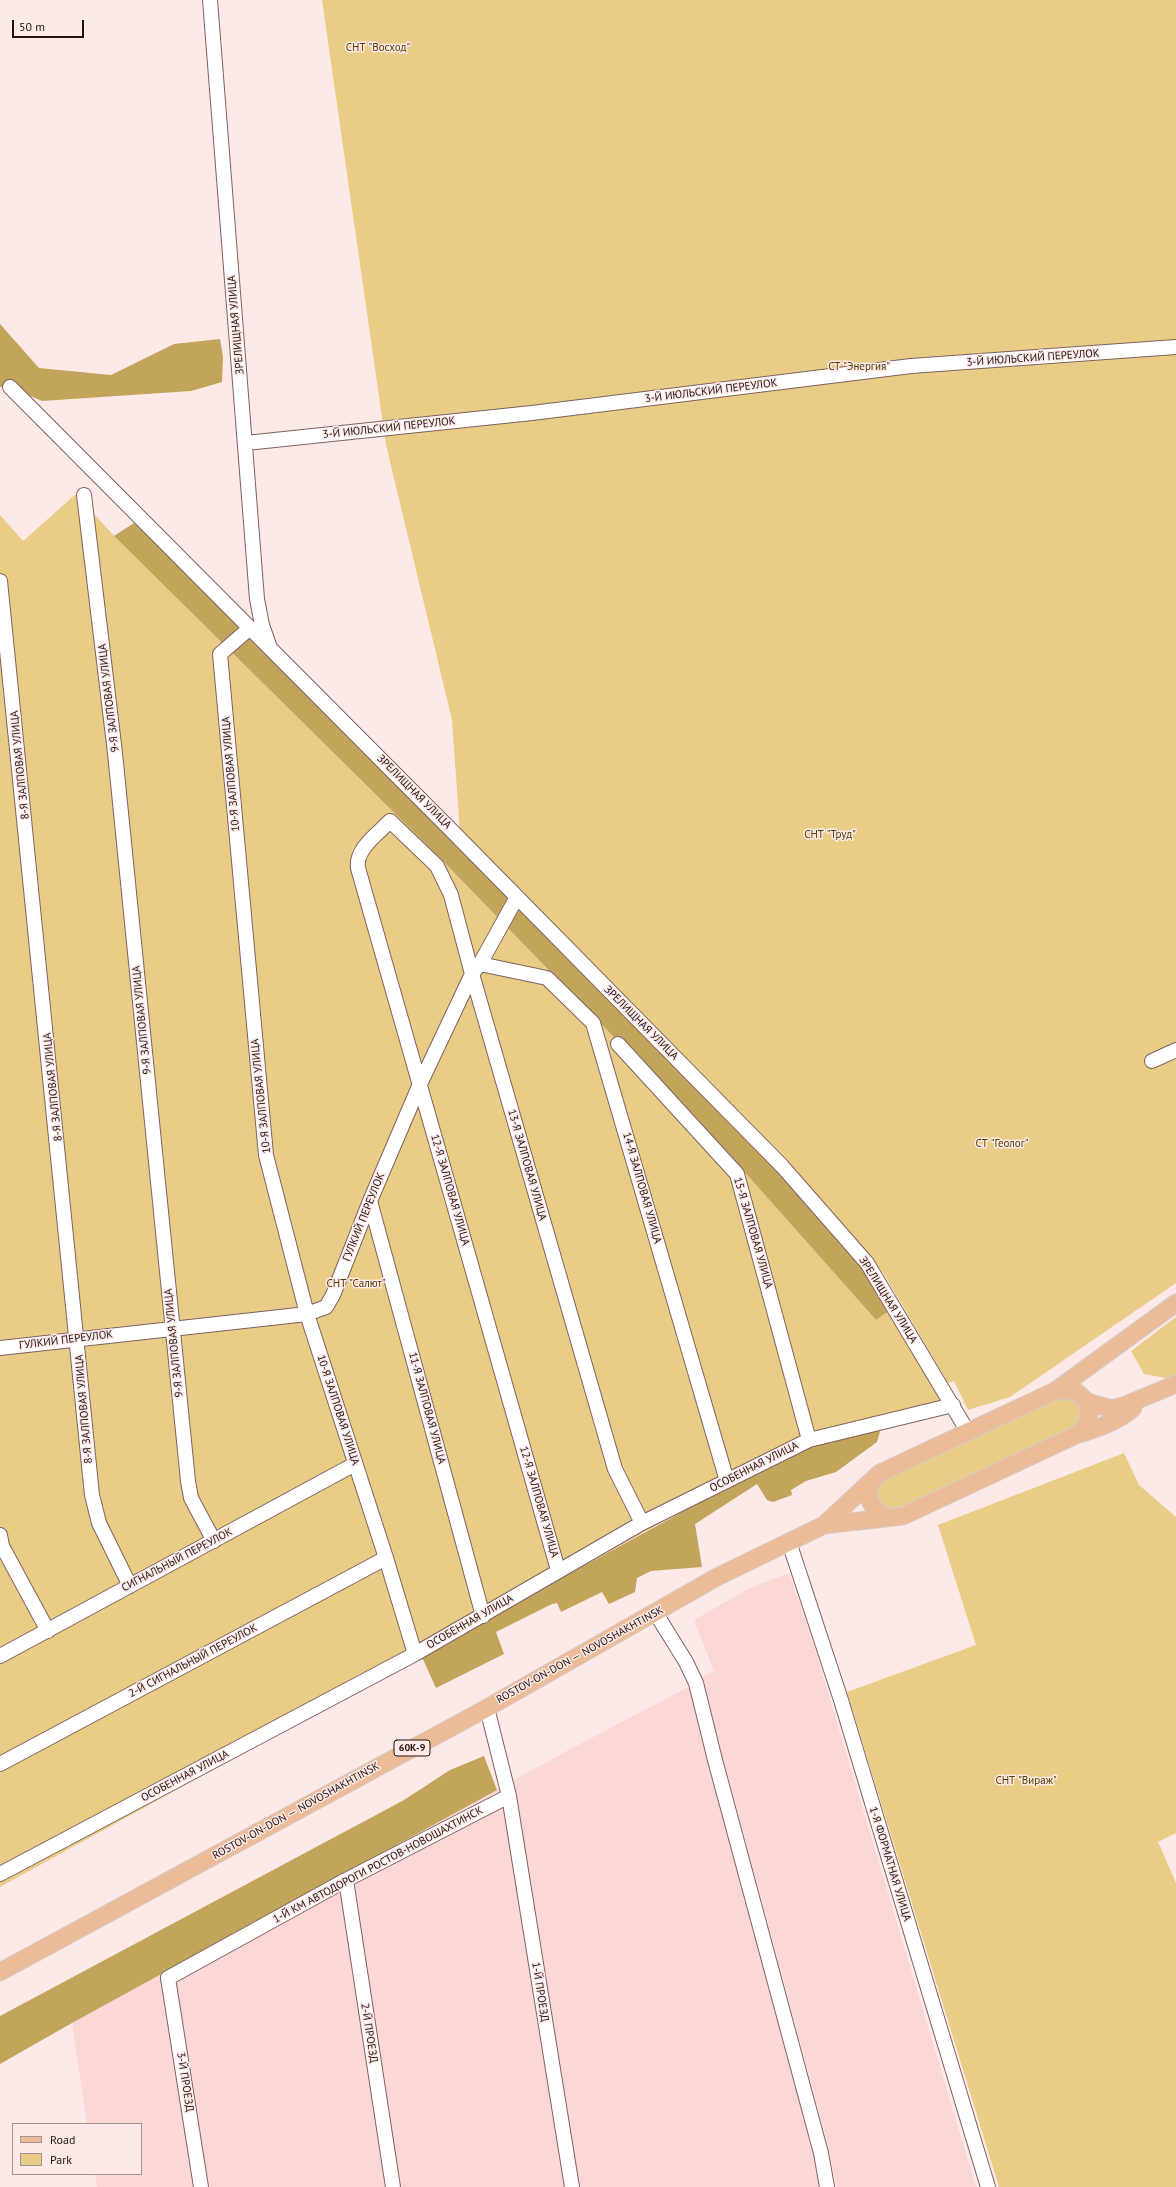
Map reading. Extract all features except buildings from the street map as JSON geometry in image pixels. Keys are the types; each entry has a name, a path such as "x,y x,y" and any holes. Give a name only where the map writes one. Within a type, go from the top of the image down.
{"main road":[{"path":"824,1526 880,1473 1055,1391 1093,1365 1176,1303"},
{"path":"1085,1401 1087,1381 1093,1365"},
{"path":"1085,1401 1112,1409 1123,1406 1176,1384"},
{"path":"1055,1391 1068,1389 1078,1393 1085,1401 1089,1412 1088,1421 1084,1428 1076,1435"},
{"path":"824,1526 903,1516 1076,1435 1098,1428 1126,1414 1147,1395"},
{"path":"872,1481 869,1500 874,1509 887,1517"},
{"name":"ROSTOV-ON-DON — NOVOSHAKHTINSK","path":"0,1972 487,1708 717,1577 824,1526"}],"street":[{"name":"ЗРЕЛИЩНАЯ УЛИЦА","path":"210,0 246,443 257,599 262,625 271,649"},
{"name":"3-Й ИЮЛЬСКИЙ ПЕРЕУЛОК","path":"246,443 532,413 911,366 1176,347"},
{"name":"ЗРЕЛИЩНАЯ УЛИЦА","path":"10,387 782,1166 867,1263 968,1432"},
{"name":"9-Я ЗАЛПОВАЯ УЛИЦА","path":"84,495 115,753 172,1328 191,1498 214,1540"},
{"name":"8-Я ЗАЛПОВАЯ УЛИЦА","path":"0,581 78,1339 92,1495 99,1523 130,1586"},
{"name":"10-Я ЗАЛПОВАЯ УЛИЦА","path":"250,628 220,654 266,1155 307,1314 386,1558 415,1654"},
{"name":"13-Я ЗАЛПОВАЯ УЛИЦА","path":"390,821 437,866 451,896 476,969 615,1469 642,1523"},
{"name":"12-Я ЗАЛПОВАЯ УЛИЦА","path":"390,821 361,851 356,860 558,1570"},
{"name":"ГУЛКИЙ ПЕРЕУЛОК","path":"0,1348 307,1314 326,1307 334,1295 370,1201 420,1084 476,969 517,897"},
{"name":"14-Я ЗАЛПОВАЯ УЛИЦА","path":"476,969 547,978 593,1023 727,1481"},
{"name":"15-Я ЗАЛПОВАЯ УЛИЦА","path":"618,1044 737,1174 809,1440"},
{"path":"1152,1061 1176,1050"},
{"name":"11-Я ЗАЛПОВАЯ УЛИЦА","path":"370,1201 483,1616"},
{"name":"ОСОБЕННАЯ УЛИЦА","path":"0,1874 415,1654 483,1616 558,1570 642,1523 809,1440 953,1405"},
{"name":"СИГНАЛЬНЫЙ ПЕРЕУЛОК","path":"0,1656 355,1464"},
{"path":"0,1536 2,1546 48,1631"},
{"name":"1-Я ФОРМАТНАЯ УЛИЦА","path":"789,1542 841,1700 988,2187"},
{"name":"2-Й СИГНАЛЬНЫЙ ПЕРЕУЛОК","path":"0,1764 386,1558"},
{"path":"655,1612 686,1662 696,1684 714,1760 821,2153 826,2187"},
{"path":"487,1708 509,1796"},
{"name":"1-Й КМ АВТОДОРОГИ РОСТОВ-НОВОШАХТИНСК","path":"168,1978 346,1880 509,1796"},
{"name":"1-Й ПРОЕЗД","path":"509,1796 572,2187"},
{"name":"2-Й ПРОЕЗД","path":"346,1880 393,2187"},
{"name":"3-Й ПРОЕЗД","path":"168,1978 201,2187"}],"shaded area":[{"path":"0,324 39,368 111,375 174,344 220,339 223,357 222,382 191,391 42,401 10,387 0,387"},
{"path":"134,523 458,843 762,1154 873,1277 893,1308 876,1320 741,1168 438,856 114,536"},
{"path":"881,1428 877,1442 836,1472 806,1481 791,1490 792,1495 773,1502 767,1500 757,1484 695,1524 702,1567 651,1571 637,1578 635,1592 609,1604 602,1592 561,1612 557,1603 552,1604 496,1632 504,1654 436,1688 421,1655 810,1442"},
{"path":"789,1573 813,1642 976,2187 836,2187 829,2148 701,1677 714,1671 694,1620 752,1587"},
{"path":"694,1684 822,2187 97,2187 95,2175 142,2175 142,2123 87,2123 72,2023 565,1752"},
{"path":"484,1756 497,1790 0,2064 0,2016 404,1800 450,1770"}],"green space":[{"name":"СТ \"Энергия\"","path":"322,0 1176,0 1176,1283 1010,1397 968,1410 954,1381 948,1383 884,1274 846,1227 624,1004 460,833 452,720 386,445"},
{"name":"СНТ \"Салют\"","path":"76,494 114,536 438,856 741,1168 876,1320 893,1308 950,1408 764,1466 0,1887 0,515 23,541"},
{"path":"1176,1317 1176,1376 1166,1378 1144,1374 1131,1351"},
{"path":"1068,1395 1082,1408 1078,1425 893,1512 877,1502 878,1484 880,1481 1059,1396"},
{"name":"СНТ \"Вираж\"","path":"1124,1453 1139,1485 1176,1517 1176,1833 1158,1842 1176,1883 1176,2187 999,2187 847,1692 976,1645 938,1525"}],"park label":[{"name":"СНТ \"Восход\"","path":"378,48"},
{"name":"СНТ \"Труд\"","path":"830,835"},
{"name":"СТ \"Геолог\"","path":"1002,1144"}]}
